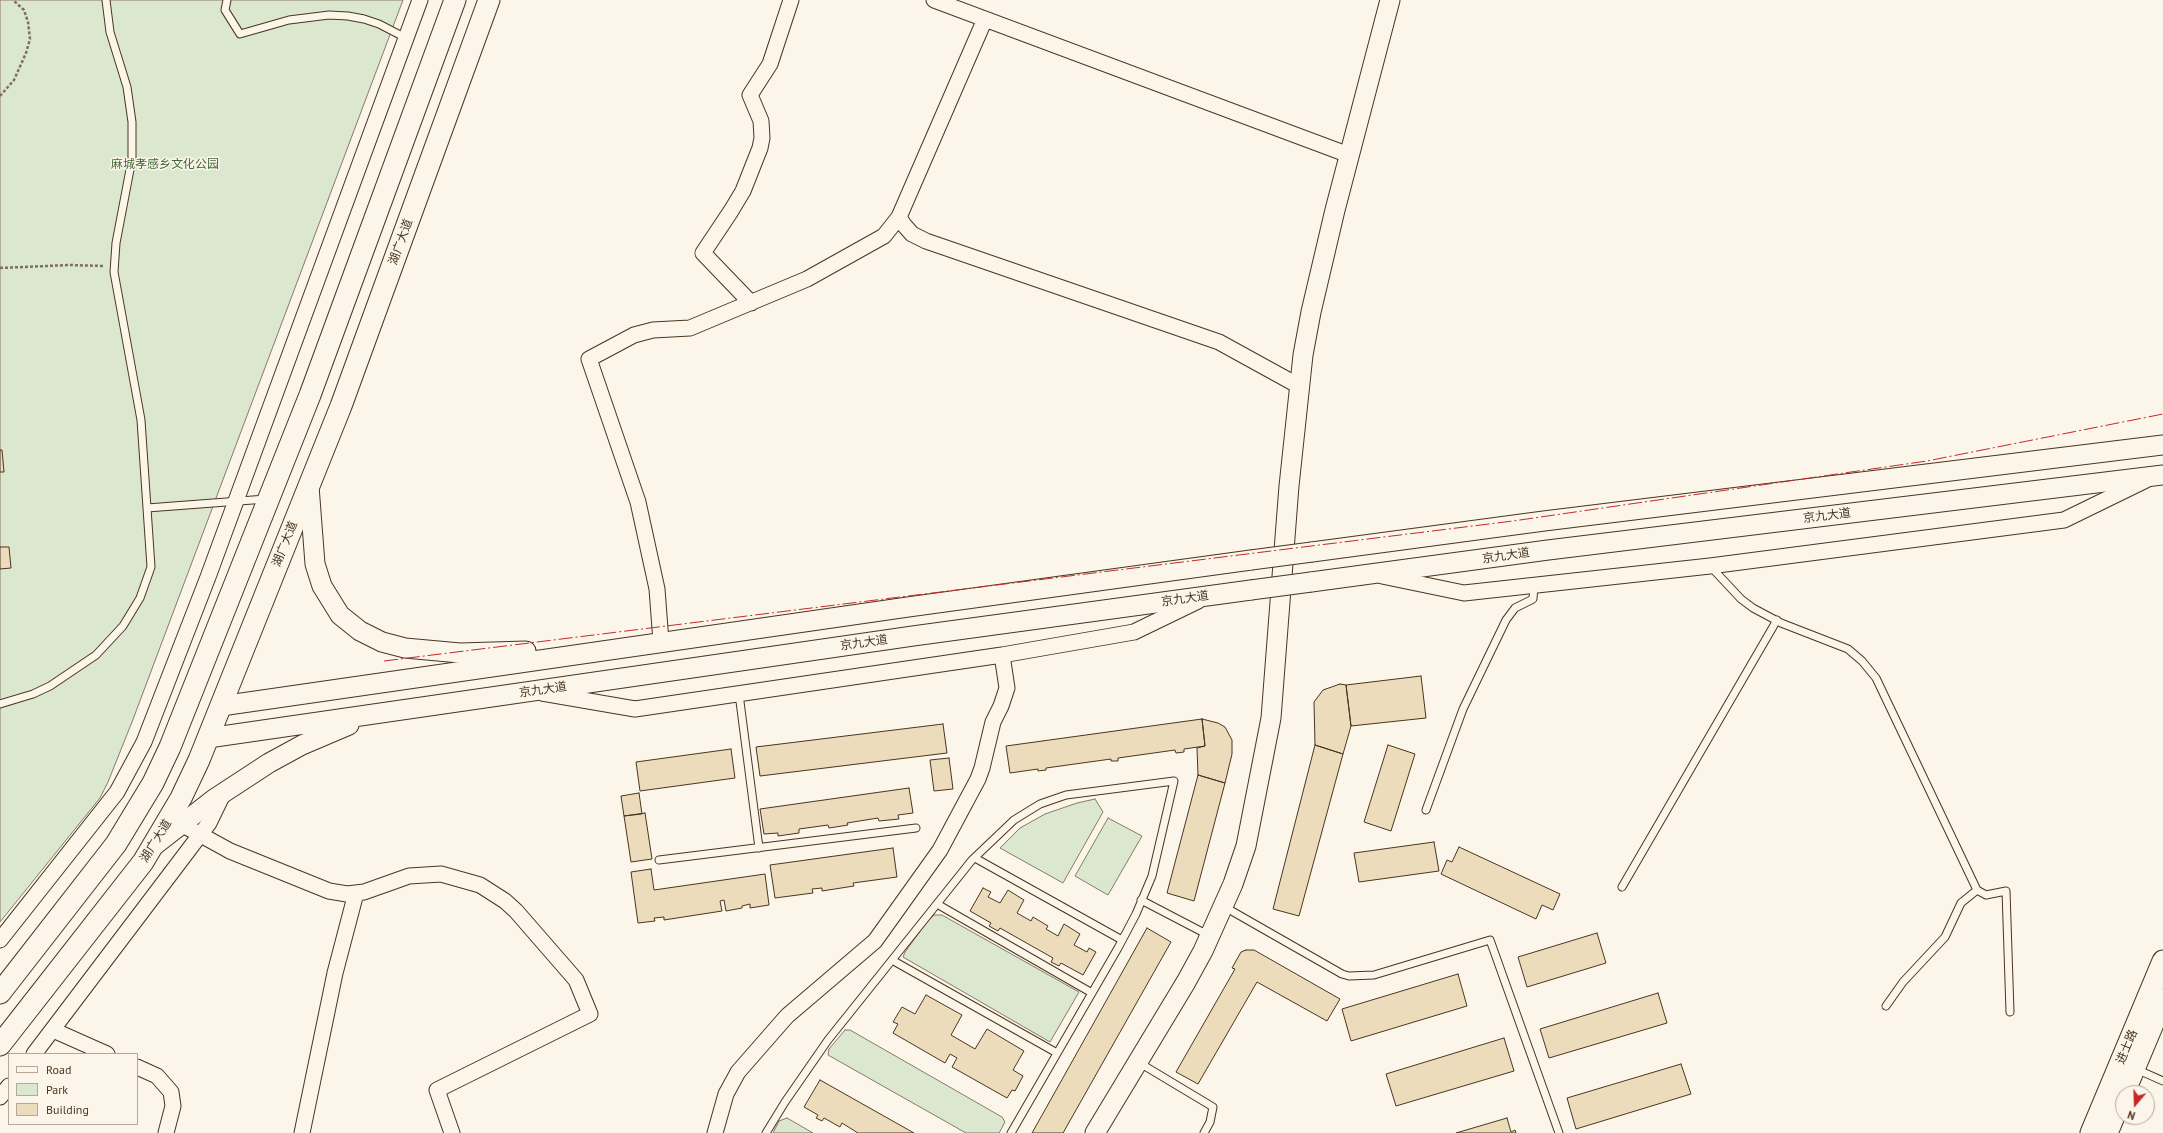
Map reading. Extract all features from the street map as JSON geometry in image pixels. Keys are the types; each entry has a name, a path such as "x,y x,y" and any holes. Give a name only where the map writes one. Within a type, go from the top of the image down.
{"main road":[{"path":"0,993 95,873 135,814 170,748 310,395 455,0"},
{"name":"湖广大道","path":"0,1046 121,892 151,849 181,798 208,738 341,406 489,0"},
{"name":"进士路","path":"2091,1133 2163,961"},
{"name":"进士路","path":"2127,1085 2163,1000"},
{"name":"进士路","path":"2107,1133 2115,1114"}],"street":[{"path":"0,940 117,792 144,742 236,502 420,0"},
{"path":"751,303 703,253 743,190 760,148 762,138 761,121 750,94 770,64 791,0"},
{"path":"934,0 1349,155"},
{"path":"1095,1133 1186,982 1210,936 1246,846 1271,718 1288,486 1299,386 1311,312 1349,155 1390,0"},
{"path":"661,642 657,588 638,502 589,359 634,335 653,330 690,328 751,303 807,279 884,236 899,217 985,19"},
{"path":"899,217 912,234 926,241 1219,342 1299,386"},
{"path":"221,706 661,642 1251,560 1552,520 2163,445"},
{"path":"1373,574 1464,593 1710,566 2064,520 2159,475"},
{"name":"京九大道","path":"208,738 1251,590 1548,550 2159,475"},
{"path":"309,486 315,564 322,586 340,615 360,631 382,642 405,648 460,653 612,649"},
{"path":"533,691 635,709 1002,655 1134,632 1207,596"},
{"path":"715,1133 726,1094 738,1072 787,1016 875,941 940,850 978,779 982,768 993,722 1001,706 1006,688 1002,655"},
{"path":"151,849 181,824 224,792 269,763 302,745 382,713"},
{"path":"35,1053 209,823 224,792"},
{"path":"181,824 230,851 329,891 356,893 409,876 428,873 454,876 480,886 505,901 516,911 576,980 590,1014 437,1090 452,1133"},
{"path":"302,1133 335,973 356,893"},
{"path":"53,1030 105,1053"},
{"path":"138,1067 157,1076 171,1092 173,1106 166,1133"},
{"path":"0,1097 8,1087"}],"lane":[{"path":"0,704 34,694 65,677 96,655 123,626 140,598 151,567 141,420 115,285 114,266 116,242 132,159 133,139 127,87 110,32 106,0"},
{"path":"227,0 225,10 240,34 289,20 329,16 364,19 379,24 406,38"},
{"path":"147,508 268,499"},
{"path":"1710,566 1741,599 1777,620 1848,648 1872,674 1891,706 1977,890 1986,895 2006,891 2010,1012"},
{"path":"1426,810 1463,710 1506,620 1515,608 1533,599 1534,585"},
{"path":"1622,887 1777,620"},
{"path":"739,694 759,848"},
{"path":"766,1133 785,1102 828,1040 975,858 1014,820 1040,804 1066,794 1174,781 1152,876 1141,900 1122,940 1011,1133"},
{"path":"659,860 916,828"},
{"path":"975,858 1122,940"},
{"path":"1886,1006 1903,982 1945,937 1961,903 1977,890"},
{"path":"1141,900 1210,936"},
{"path":"937,904 1092,993"},
{"path":"1223,906 1342,974 1349,976 1366,977 1374,975 1490,940 1559,1133"},
{"path":"892,960 1057,1053"},
{"path":"1138,1061 1213,1107 1210,1122 1204,1133"},
{"path":"2134,1069 2163,1081"}],"path":[{"path":"0,96 14,80 26,53 30,39 28,22 24,10 13,0"},
{"path":"0,268 69,265 114,266"}],"green space":[{"name":"麻城孝感乡文化公园","path":"0,0 403,0 132,722 108,782 100,798 0,922"},
{"path":"1095,799 1103,812 1063,883 1000,848 1020,828 1045,814 1077,803"},
{"path":"1108,818 1142,836 1108,895 1075,876"},
{"path":"934,915 942,915 1079,992 1050,1042 903,957 926,923"},
{"path":"845,1030 850,1030 1002,1117 1005,1122 999,1133 966,1133 828,1055 829,1049"},
{"path":"787,1118 813,1133 773,1133 779,1121"}],"building":[{"path":"0,450 2,450 4,472 0,472"},
{"path":"0,547 9,547 11,568 0,569"},
{"path":"1421,676 1426,718 1351,726 1346,685"},
{"path":"1340,684 1346,685 1351,726 1343,754 1315,745 1314,702 1323,690"},
{"path":"1202,719 1218,723 1225,727 1232,740 1232,754 1225,783 1198,775 1197,748 1205,746"},
{"path":"1202,719 1205,746 1184,749 1184,752 1176,753 1175,750 1118,758 1118,761 1111,761 1111,759 1046,768 1046,770 1038,771 1038,769 1010,773 1006,746"},
{"path":"943,724 947,753 760,776 756,747"},
{"path":"1315,745 1343,754 1299,916 1273,909"},
{"path":"1388,745 1415,754 1391,831 1364,822"},
{"path":"731,749 735,778 640,791 636,762"},
{"path":"949,758 953,789 934,791 930,760"},
{"path":"1198,775 1225,783 1194,901 1167,893"},
{"path":"909,788 913,813 898,815 899,819 879,821 878,818 847,823 848,825 829,828 828,825 799,829 799,833 778,836 778,833 764,834 760,809"},
{"path":"639,793 642,814 624,816 621,796"},
{"path":"645,813 652,859 631,862 624,816"},
{"path":"1434,842 1439,871 1359,882 1354,853"},
{"path":"1459,847 1560,894 1553,910 1542,905 1536,919 1441,874 1447,860 1452,862"},
{"path":"893,848 897,877 853,883 854,886 822,891 822,888 812,889 813,893 775,898 770,865"},
{"path":"651,869 654,890 765,874 769,905 750,908 750,904 742,906 742,908 726,911 724,900 720,901 722,911 664,920 664,917 654,918 655,921 638,923 631,872"},
{"path":"983,888 991,892 988,897 1000,903 1008,890 1024,900 1017,913 1031,921 1033,917 1048,926 1046,929 1058,936 1064,924 1080,934 1074,945 1087,952 1089,948 1096,952 1083,975 1061,963 1059,966 1051,962 1053,958 1000,928 998,931 989,926 991,923 970,911"},
{"path":"1147,928 1171,942 1063,1133 1032,1133"},
{"path":"1597,933 1606,963 1527,987 1518,957"},
{"path":"1246,950 1254,950 1340,999 1327,1021 1257,982 1198,1084 1176,1072 1235,969 1232,968 1241,952"},
{"path":"1458,974 1467,1006 1351,1041 1342,1009"},
{"path":"1658,993 1667,1023 1549,1058 1540,1029"},
{"path":"926,995 962,1015 951,1035 975,1049 987,1029 1024,1051 1013,1070 1023,1076 1015,1091 1012,1090 1007,1098 952,1067 957,1058 950,1054 945,1063 893,1033 898,1024 893,1022 902,1007 915,1014"},
{"path":"1504,1038 1514,1071 1396,1106 1386,1074"},
{"path":"1681,1064 1691,1094 1576,1129 1567,1098"},
{"path":"820,1080 914,1133 858,1133 842,1123 840,1127 824,1118 822,1121 816,1118 818,1115 804,1107"},
{"path":"1507,1118 1511,1132 1515,1130 1516,1133 1456,1133"}],"power":[{"path":"384,661 1513,521 1927,461 2163,414"}]}
